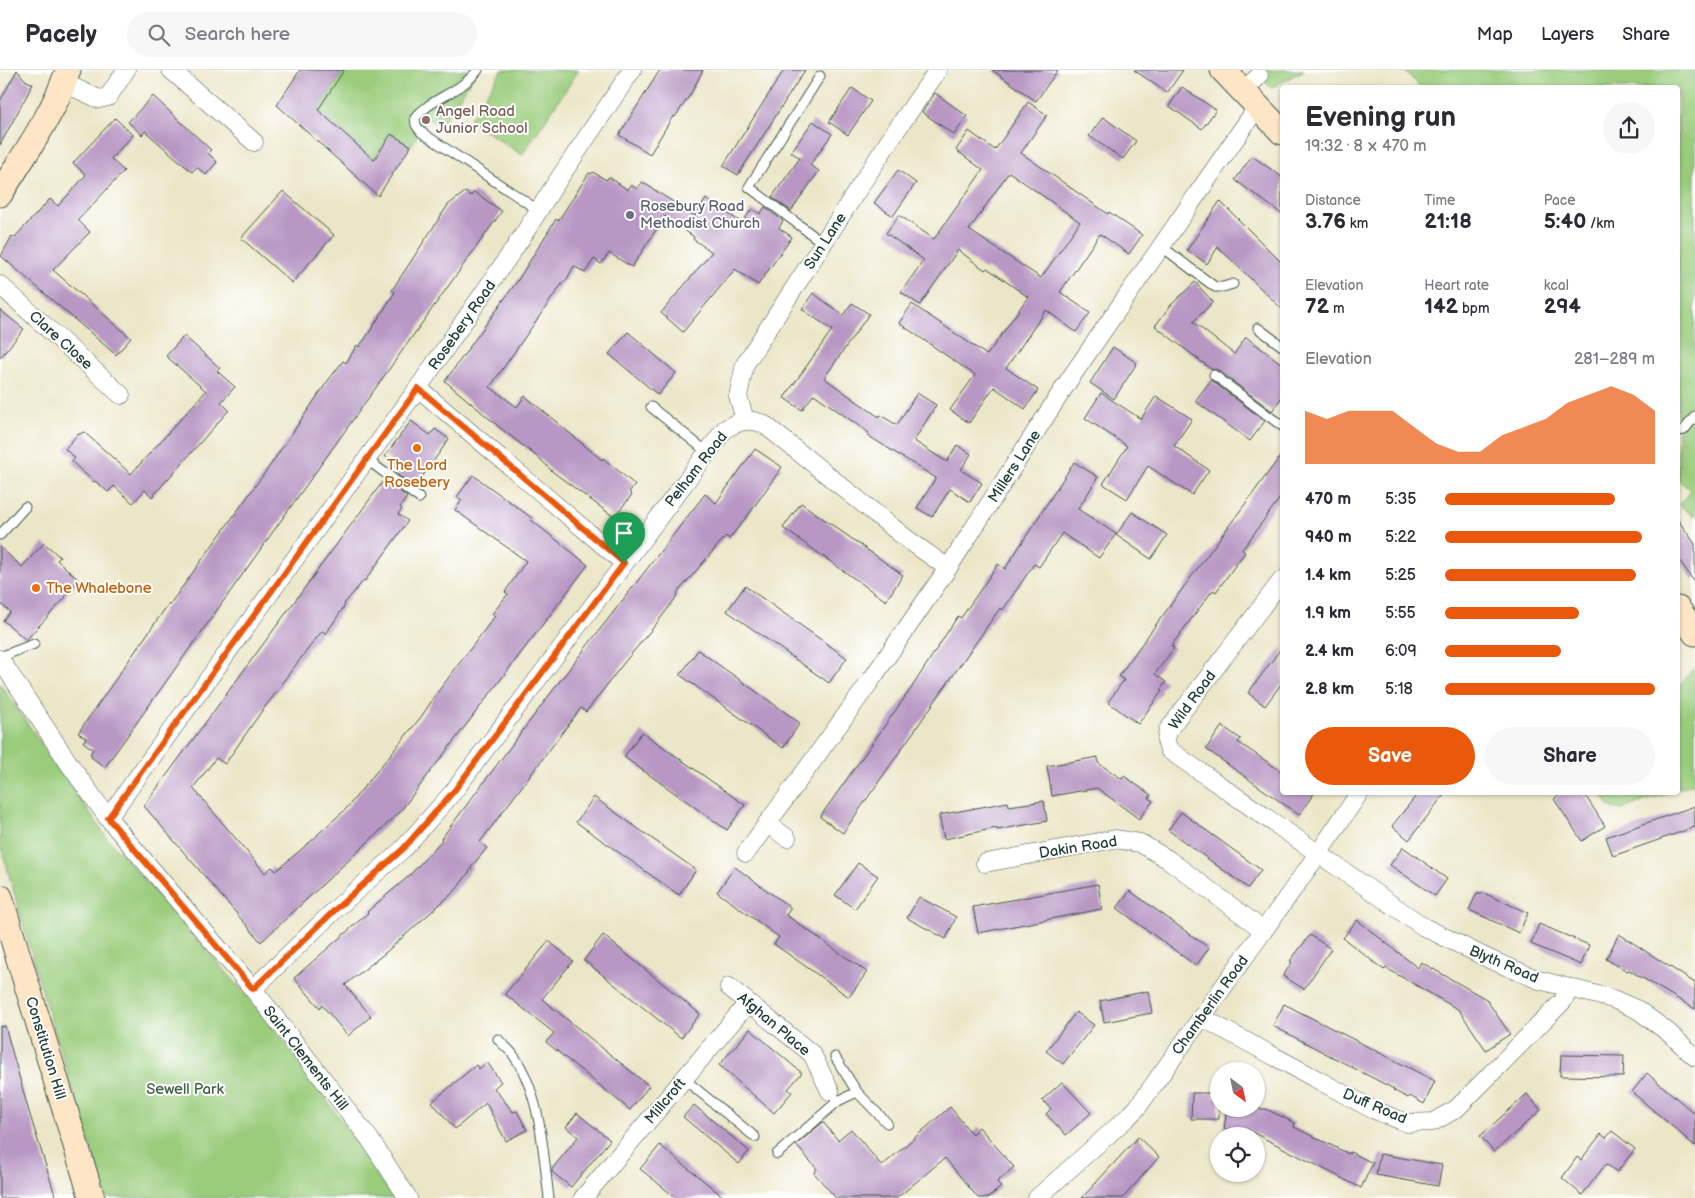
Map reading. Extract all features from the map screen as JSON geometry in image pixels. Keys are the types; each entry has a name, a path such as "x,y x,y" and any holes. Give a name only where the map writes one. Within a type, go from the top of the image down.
{"main road":[{"path":"1223,70 1254,91 1280,129"},
{"path":"0,194 40,128 66,76"},
{"path":"1680,612 1695,633"},
{"name":"Constitution Hill","path":"0,898 92,1198"}],"street":[{"path":"66,76 99,99 108,97 126,70"},
{"path":"171,70 254,142"},
{"name":"Rosebery Road","path":"108,818 418,388 522,238 538,210 632,70"},
{"name":"Sun Lane","path":"745,420 738,396 745,364 938,70"},
{"name":"Millers Lane","path":"746,853 869,683 948,568 1069,380 1161,246 1254,91"},
{"name":"Clare Close","path":"0,285 121,395"},
{"path":"418,388 624,563"},
{"path":"745,420 757,420 765,425 907,538 948,568"},
{"name":"Pelham Road","path":"253,989 337,908 403,849 454,791 725,429 745,420"},
{"name":"Wild Road","path":"1280,583 1168,730 1166,741 1170,750 1318,854"},
{"name":"Saint Clements Hill","path":"0,658 70,765 108,818 253,989 369,1138 408,1198"},
{"name":"Chamberlin Road","path":"1037,1198 1132,1112 1264,930 1358,795"},
{"path":"767,823 787,838"},
{"name":"Dakin Road","path":"985,863 1115,839 1140,843 1169,860 1264,930"},
{"name":"Blyth Road","path":"1318,854 1424,927 1491,960 1539,980 1613,999 1638,1010 1668,1032 1695,1057"},
{"name":"Afghan Place","path":"729,987 812,1054 834,1096"},
{"name":"Duff Road","path":"1201,1017 1372,1109 1407,1123 1433,1122 1456,1109 1562,1002 1572,988"},
{"name":"Millcroft","path":"583,1198 748,1003"}],"lane":[{"path":"478,70 470,80 447,96 423,108 415,118 416,125 420,132 538,210"},
{"path":"820,76 749,187 823,243"},
{"path":"1161,246 1215,287 1223,288 1233,284"},
{"path":"1258,328 1280,344"},
{"path":"1214,375 1280,424"},
{"path":"651,407 707,452"},
{"path":"1680,431 1684,430 1695,416"},
{"path":"366,459 419,498"},
{"path":"0,535 25,507"},
{"path":"0,658 34,644"},
{"path":"498,1039 514,1056 524,1075 539,1118 549,1198"},
{"path":"835,1057 857,1092 887,1123"},
{"path":"684,1079 756,1138"},
{"path":"777,1154 834,1096 857,1092"}],"green space":[{"path":"344,70 478,70 440,126 428,119 411,146 391,134 374,160 318,110"},
{"path":"502,70 579,70 522,155 469,120"},
{"path":"1253,70 1304,70 1271,88"},
{"path":"1403,70 1695,70 1695,517 1680,506 1691,490 1680,482 1680,85 1419,85"},
{"path":"1693,669 1695,673 1695,783 1680,788 1680,685"},
{"name":"Sewell Park","path":"0,684 107,838 251,1000 297,1058 395,1198 107,1198 47,1008 0,843"},
{"path":"1602,795 1662,795 1620,810 1610,807"}],"building":[{"path":"17,70 25,80 33,84 0,145 0,101"},
{"path":"300,70 344,70 318,110 374,160 391,134 411,146 378,196 277,105"},
{"path":"660,70 703,70 690,95 675,117 673,116 650,154 619,135"},
{"path":"784,70 805,70 738,175 723,166"},
{"path":"992,70 1058,70 1036,101"},
{"path":"1134,70 1183,70 1167,93"},
{"path":"1182,87 1216,110 1202,129 1169,106"},
{"path":"852,88 871,101 848,135 829,122"},
{"path":"935,93 967,116 954,135 922,112"},
{"path":"153,96 211,150 208,153 217,162 206,175 197,167 192,172 145,131 142,135 128,122"},
{"path":"1028,102 1047,115 1021,153 1108,214 1109,212 1142,235 1129,254 1100,234 1060,292 1090,313 1076,332 1046,310 1006,368 1038,390 1025,409 994,387 969,423 950,410 975,375 899,323 912,304 987,355 1028,297 987,268 985,270 958,250 920,305 901,292 924,260 886,233 899,215 934,239 983,170 956,150 969,131 995,150","holes":["1009,172 1080,222 1041,278 969,230"]},
{"path":"1103,117 1136,141 1123,159 1089,136"},
{"path":"115,118 133,135 111,159 124,171 78,220 90,232 53,270 131,338 116,355 1,256 12,236 14,238 50,199 58,206 86,175 73,163"},
{"path":"813,121 832,134 810,165 819,171 791,211 772,197 800,158 791,152"},
{"path":"1252,156 1280,176 1280,213 1235,180"},
{"path":"898,170 916,183 893,216 874,203"},
{"path":"593,172 606,180 609,177 628,190 631,185 637,189 642,182 695,216 706,199 742,223 752,209 760,214 765,207 783,221 779,228 792,237 758,285 735,269 683,332 661,313 712,252 665,216 632,267 609,253 601,264 594,259 585,273 574,266 566,281 564,281 490,387 517,407 525,396 635,485 629,492 632,495 614,517 553,472 540,459 445,381 518,280 556,219 558,221 589,173"},
{"path":"283,191 334,235 292,283 241,238"},
{"path":"465,192 471,196 474,192 502,211 105,767 91,757 92,755 90,754 93,749 83,742 86,738 78,733 169,603 269,467 327,382 343,361 346,363 357,345 359,347 369,333 395,292 392,290 448,205"},
{"path":"1220,201 1280,261 1280,307 1218,247 1207,264 1187,250"},
{"path":"1195,282 1213,302 1193,322 1234,354 1246,337 1280,362 1280,400 1272,411 1218,370 1211,369 1155,326 1171,305"},
{"path":"813,293 843,315 852,303 869,314 824,378 879,417 880,415 897,425 917,393 936,405 914,441 947,462 957,445 971,454 961,470 982,483 970,502 950,489 932,517 917,508 936,478 867,435 869,433 814,394 802,410 784,398 832,330 802,309"},
{"path":"0,310 24,329 0,358"},
{"path":"628,332 676,373 658,395 609,354"},
{"path":"184,336 220,368 217,371 235,387 221,402 229,410 152,497 145,490 133,503 114,486 108,492 94,482 72,462 75,458 65,449 77,435 84,432 131,474 206,391 166,356"},
{"path":"1113,347 1137,363 1114,399 1090,383"},
{"path":"1211,380 1265,421 1250,441 1195,401"},
{"path":"1101,393 1141,419 1156,396 1192,419 1174,446 1209,470 1192,495 1148,466 1127,499 1103,484 1127,446 1085,418"},
{"name":"The Lord Rosebery","path":"411,421 430,435 435,429 449,439 415,487 391,470 395,464 385,456"},
{"path":"755,449 782,467 729,539 726,536 677,593 678,595 657,623 586,712 581,708 480,842 487,848 471,867 456,890 385,953 345,985 371,1016 348,1036 322,1005 320,1008 294,978 409,876 442,840 563,677 705,494 716,503"},
{"path":"1280,457 1280,498 1242,550 1245,552 1216,592 1213,590 1171,646 1174,648 1155,674 1166,682 1160,690 1162,691 1138,724 1108,702 1124,680 1119,676"},
{"path":"1074,462 1098,477 1078,509 1116,534 1099,558 1062,533 1039,567 1034,564 1003,610 1000,608 843,833 820,817 910,690 958,616 961,618 998,564 1005,569"},
{"path":"473,475 532,518 531,520 588,565 399,813 261,942 144,806 384,480 407,497 400,507 402,509 398,514 408,521 365,581 344,604 326,634 322,631 281,684 225,764 216,758 193,788 265,873 272,867 276,871 346,809 421,717 495,616 492,614 508,594 505,592 526,561 455,510 462,500 457,497"},
{"path":"801,503 903,575 886,601 783,528"},
{"path":"1132,512 1167,535 1151,559 1116,535"},
{"path":"1680,523 1695,544 1695,583 1680,561"},
{"name":"The Whalebone","path":"44,543 60,557 57,560 79,580 66,597 26,640 3,620 10,612 0,603 0,547 22,567"},
{"path":"745,586 847,658 829,683 727,611"},
{"path":"698,650 800,723 783,748 680,675"},
{"path":"1280,650 1280,686 1265,706 1248,693"},
{"path":"1222,726 1241,739 1238,742 1280,771 1280,795 1313,795 1299,815 1206,749"},
{"path":"642,732 745,805 727,830 624,757"},
{"path":"1098,757 1098,763 1122,779 1124,776 1151,795 1149,798 1153,801 1139,819 1097,788 1052,796 1047,766"},
{"path":"1417,795 1444,795 1409,840 1392,826"},
{"path":"1560,795 1585,795 1605,826 1582,841 1554,799"},
{"path":"594,797 696,870 679,895 576,822"},
{"path":"1044,801 1047,821 997,830 997,828 944,839 939,815 1008,802 1009,806"},
{"path":"1695,806 1695,827 1613,856 1606,837"},
{"path":"1181,812 1261,870 1248,888 1168,830"},
{"path":"1403,847 1447,879 1435,896 1390,865"},
{"path":"858,863 878,876 855,909 835,895"},
{"path":"735,867 791,908 786,915 867,972 849,997 774,944 779,937 717,892"},
{"path":"1098,884 1102,909 978,933 973,907"},
{"path":"1130,891 1209,948 1196,966 1117,908"},
{"path":"1477,893 1484,893 1528,913 1519,933 1469,910"},
{"path":"919,897 956,917 946,939 907,918"},
{"path":"1357,920 1418,968 1421,962 1486,999 1510,1034 1486,1050 1459,1010 1386,968 1384,970 1343,938"},
{"path":"1539,924 1589,945 1581,965 1531,944"},
{"path":"1619,934 1695,983 1695,1009 1629,970 1627,971 1606,959"},
{"path":"603,935 700,1014 681,1038 584,960"},
{"path":"1310,935 1331,949 1304,989 1283,976 1292,962 1290,961"},
{"path":"549,941 573,961 542,999 649,1086 630,1110 546,1042 554,1033 505,994"},
{"path":"1148,991 1152,1013 1104,1022 1100,1001"},
{"path":"1284,1004 1435,1081 1424,1104 1410,1096 1408,1098 1273,1026"},
{"path":"1076,1012 1094,1025 1063,1064 1046,1051"},
{"path":"5,1026 56,1198 0,1198 0,1027"},
{"path":"750,1029 802,1073 788,1089 792,1092 774,1113 719,1065"},
{"path":"1561,1055 1624,1056 1623,1077 1560,1076"},
{"path":"487,1062 501,1082 494,1088 513,1112 517,1111 527,1130 506,1141 486,1103 455,1129 432,1102 476,1065 479,1069"},
{"path":"1647,1073 1695,1114 1695,1146 1632,1092"},
{"path":"1062,1082 1091,1113 1066,1135 1046,1114 1051,1109 1042,1100"},
{"path":"1192,1093 1210,1093 1210,1118 1219,1119 1191,1119"},
{"path":"1527,1094 1541,1110 1494,1152 1480,1136"},
{"path":"694,1105 749,1151 739,1164 683,1117"},
{"path":"950,1107 972,1134 979,1127 1014,1167 997,1182 1001,1187 988,1198 978,1198 945,1158 897,1198 836,1198 814,1173 817,1169 796,1145 823,1122 838,1140 851,1129 882,1166"},
{"path":"1266,1109 1295,1123 1294,1127 1349,1154 1350,1152 1373,1163 1361,1188 1265,1139 1265,1127 1224,1127 1226,1118 1265,1118"},
{"path":"577,1113 610,1140 571,1187 552,1172 552,1169 578,1137 566,1127"},
{"path":"1612,1131 1635,1149 1617,1172 1606,1164 1582,1195 1562,1178 1577,1157 1581,1160 1601,1134 1606,1138"},
{"path":"1138,1137 1159,1157 1123,1198 1082,1198"},
{"path":"660,1145 725,1198 676,1198 640,1169"},
{"path":"1380,1154 1442,1165 1438,1186 1376,1175"}],"place":[{"name":"Angel Road Junior School","path":"426,120"},
{"name":"Rosebury Road Methodist Church","path":"630,215"},
{"name":"The Lord Rosebery","path":"417,448"},
{"name":"The Whalebone","path":"36,588"}],"route":[{"path":"418,388 624,563 454,791 403,849 337,908 253,989 108,818 418,388"}]}
